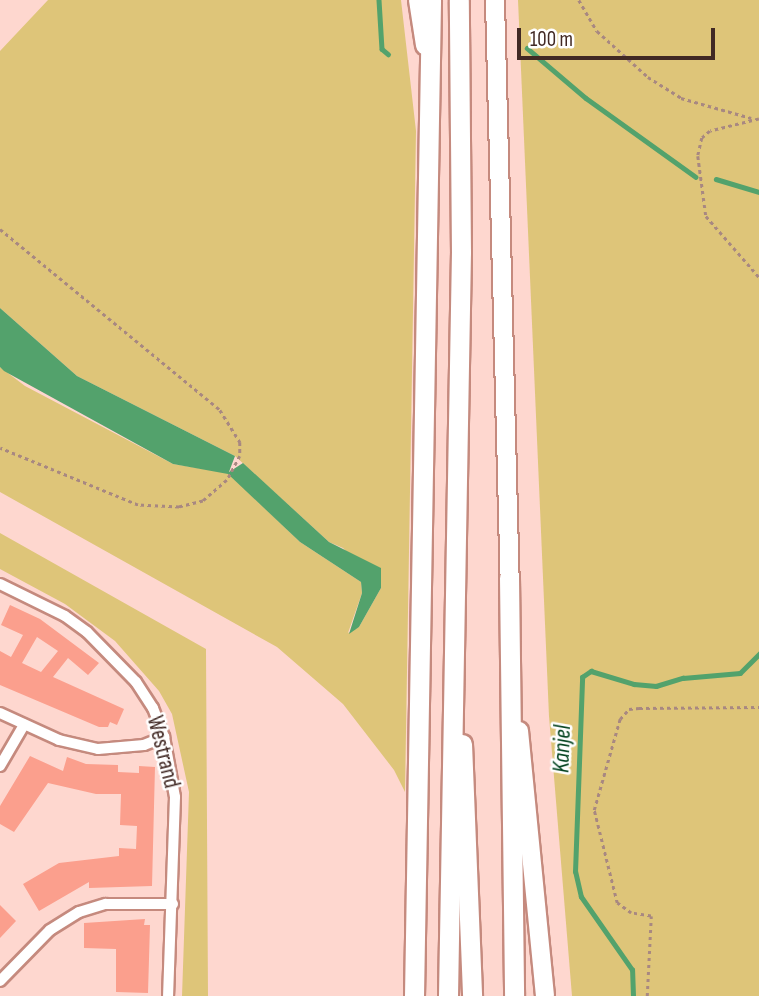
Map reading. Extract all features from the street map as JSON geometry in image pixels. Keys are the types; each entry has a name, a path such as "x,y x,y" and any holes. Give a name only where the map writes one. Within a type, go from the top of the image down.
{"highway":[{"path":"418,0 430,79"},
{"path":"414,996 431,0"},
{"path":"448,996 461,252 459,0"},
{"path":"495,0 509,578 514,996"},
{"path":"509,578 524,807 545,996"},
{"path":"454,645 466,780 472,996"}],"street":[{"name":"Westrand","path":"0,584 65,616 115,658 153,708 164,737 175,797 168,996"},
{"path":"0,713 59,740 99,749 132,748 164,737"},
{"path":"0,766 24,725"},
{"path":"0,981 50,930 79,912 106,904 173,904"}],"path":[{"path":"579,0 597,32 648,78 681,98 757,119"},
{"path":"757,119 710,131 702,138 698,156 706,216 759,277"},
{"path":"0,229 220,410 240,442 240,456 227,480 203,501 179,507 138,505 0,448"},
{"path":"647,996 651,916 631,914 617,903 594,810 620,719 629,709 639,708 759,707"}],"shaded area":[{"path":"48,0 401,0 416,131 405,792 394,770 343,704 277,647 0,492 0,367 25,386 173,464 228,473 300,542 361,582 362,593 348,633 359,627 381,588 343,548 329,542 235,456 77,376 0,308 0,51"},
{"path":"518,0 759,0 759,996 572,996 549,716"},
{"path":"0,308 77,376 235,456 229,472 243,463 329,542 381,568 381,588 359,627 349,634 362,593 361,582 300,542 228,474 173,464 4,371 0,367"},
{"path":"0,533 206,649 208,996 182,996 189,792 172,714 159,691 115,641 65,604 0,569"}],"building":[{"path":"10,605 40,619 99,663 88,675 68,658 53,677 124,709 117,725 110,722 108,727 99,727 0,685 0,651 11,657 23,635 1,625","holes":["37,637 58,651 41,672 22,663"]},
{"path":"30,756 63,771 67,757 86,764 118,765 118,772 139,773 139,766 155,767 152,886 89,888 89,882 39,911 23,884 59,863 119,856 119,848 136,849 137,826 120,825 121,794 96,794 48,783 14,832 0,824 0,806"},
{"path":"0,905 16,921 0,938"},
{"path":"145,919 144,925 150,925 148,993 116,992 116,949 84,948 84,923"}],"waterway":[{"path":"379,0 382,49 388,54"},
{"path":"527,48 586,98 696,177"},
{"path":"716,179 759,192"},
{"name":"Kanjel","path":"633,996 632,970 581,897 575,872 582,677 591,671 634,684 656,686 683,678 740,673 759,654"}]}
